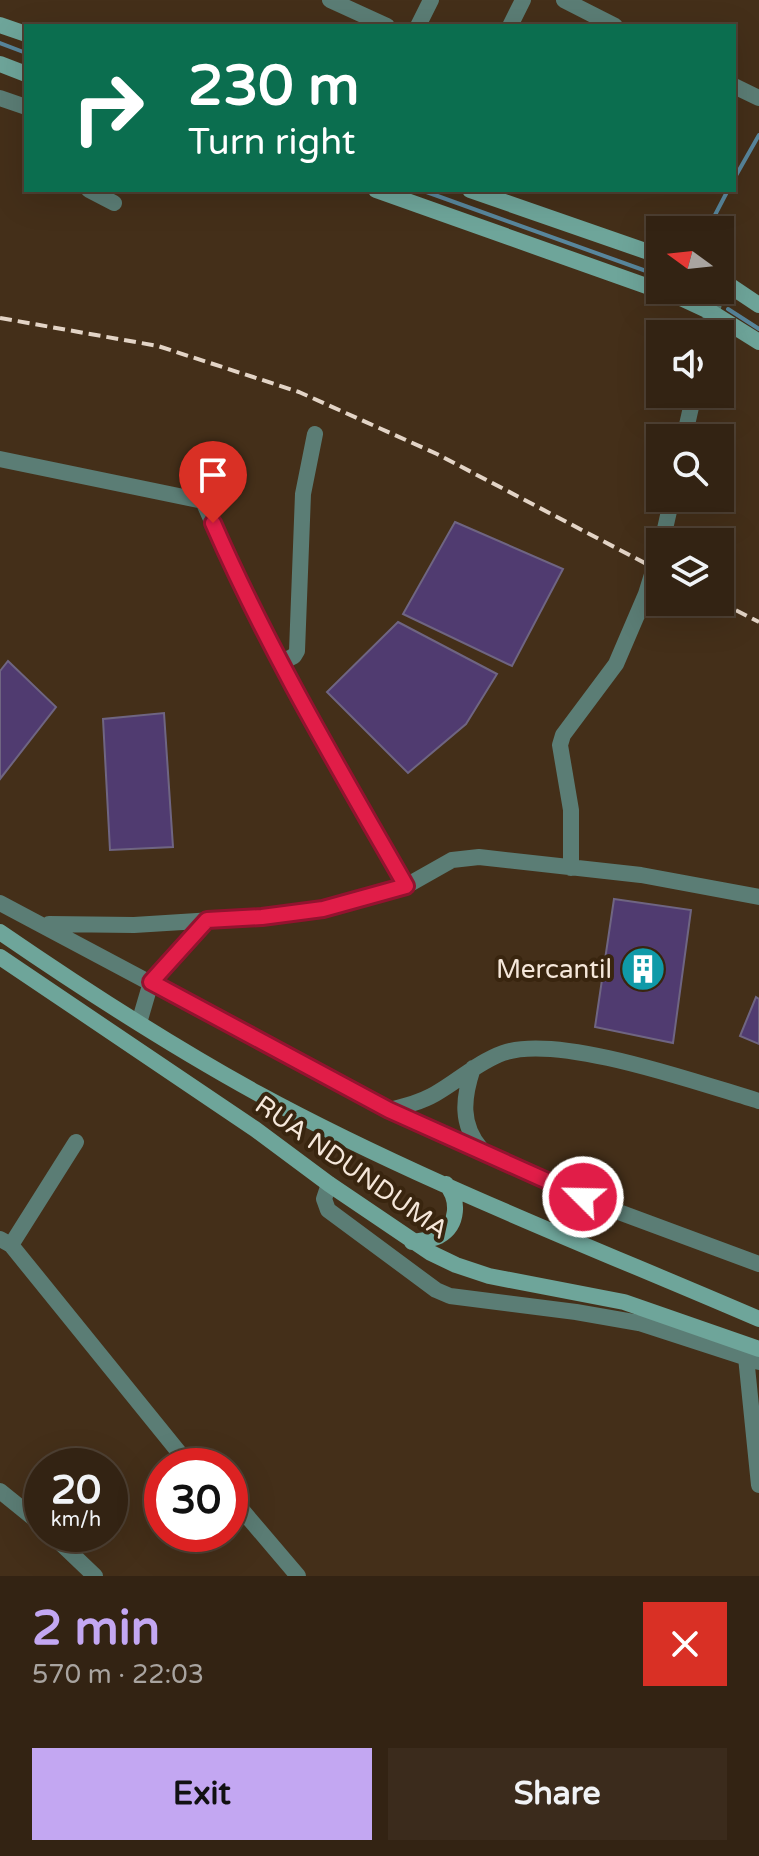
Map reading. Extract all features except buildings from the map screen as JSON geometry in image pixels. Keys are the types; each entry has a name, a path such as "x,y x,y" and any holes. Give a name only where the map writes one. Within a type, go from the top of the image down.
{"main road":[{"path":"0,25 24,33"},
{"path":"0,64 24,73"},
{"path":"382,192 683,299 711,312 759,342"},
{"path":"476,192 646,251"},
{"path":"734,288 759,305"},
{"name":"RUA NDUNDUMA","path":"0,932 139,1023 257,1093 446,1184 759,1319"},
{"name":"RUA NDUNDUMA","path":"0,957 255,1129 412,1242 456,1265 489,1276 624,1302 755,1356"},
{"path":"412,1242 438,1236 452,1222 456,1202 454,1193 446,1184"}],"street":[{"path":"330,0 383,24"},
{"path":"419,24 431,0"},
{"path":"511,24 523,0"},
{"path":"564,0 611,24"},
{"path":"736,87 759,98"},
{"path":"0,98 24,106"},
{"path":"93,192 114,203"},
{"path":"710,320 713,304"},
{"path":"280,663 297,651 303,494 315,434"},
{"path":"0,459 203,501 242,589 280,663 406,886"},
{"path":"571,868 571,810 560,745 563,735 616,664 646,591"},
{"path":"43,924 134,925 262,917 323,909 406,886 452,860 479,857 641,875 759,897"},
{"path":"0,903 389,1110 608,1208 759,1264"},
{"path":"139,1023 151,982 207,920"},
{"path":"389,1110 433,1095 473,1068 505,1052 556,1049 630,1063 759,1101"},
{"path":"473,1068 464,1105 465,1120 470,1137 485,1154"},
{"path":"76,1142 6,1242 175,1448"},
{"path":"329,1184 324,1199 328,1210 436,1290 468,1300 576,1312 639,1323 755,1356 759,1485"},
{"path":"0,1491 24,1510"},
{"path":"248,1517 298,1576"},
{"path":"70,1552 95,1576"}],"waterway":[{"path":"0,43 24,52"},
{"path":"736,175 759,135"},
{"path":"427,192 646,271"},
{"path":"714,216 727,192"},
{"path":"728,309 759,329"}],"railway":[{"path":"0,318 158,346 299,392 437,454 646,564"},
{"path":"734,609 759,622"}],"place":[{"name":"Mercantil","path":"643,969"}],"route":[{"path":"213,523 280,663 406,886 323,909 207,920 151,982 389,1110 583,1197"}]}
